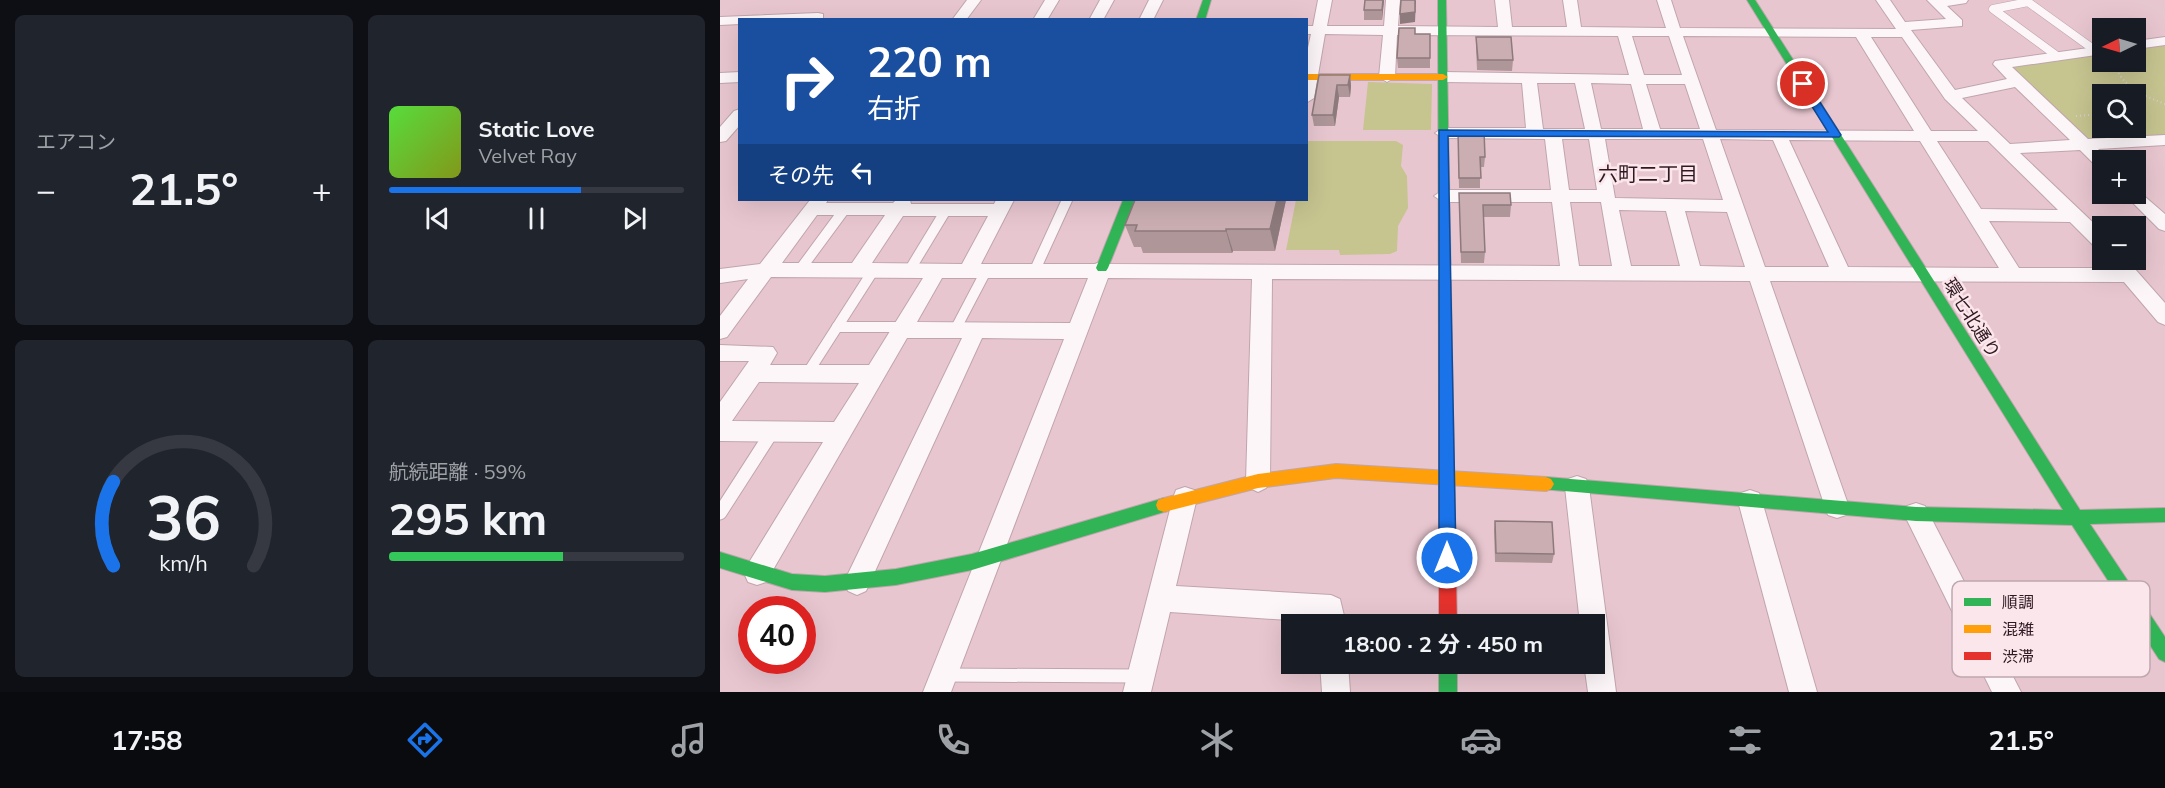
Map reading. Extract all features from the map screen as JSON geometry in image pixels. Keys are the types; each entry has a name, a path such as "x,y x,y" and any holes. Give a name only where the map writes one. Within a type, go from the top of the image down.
{"street":[{"path":"960,18 974,0"},
{"path":"1041,18 1052,0"},
{"path":"1097,18 1107,0"},
{"path":"1147,18 1156,0"},
{"path":"1201,18 1208,0"},
{"path":"1325,0 1313,31 1308,77 1691,80"},
{"path":"1387,77 1392,0"},
{"path":"1442,0 1448,614"},
{"path":"1502,0 1505,31"},
{"path":"1570,0 1575,32"},
{"path":"1664,0 1712,135 1837,507"},
{"name":"環七北通り","path":"1750,0 2118,581"},
{"path":"1883,0 1951,96 2092,232"},
{"path":"1935,2 1961,0"},
{"path":"1313,31 1861,33 1957,22 1935,2"},
{"path":"778,18 819,15"},
{"path":"720,21 738,20"},
{"path":"1624,32 1653,134"},
{"path":"1861,33 2014,276"},
{"path":"2146,44 2165,41"},
{"path":"2092,52 2000,64 2092,152"},
{"path":"720,78 738,77"},
{"path":"1529,78 1535,134"},
{"path":"1582,78 1623,274"},
{"path":"1951,96 2020,81"},
{"path":"728,133 738,117"},
{"path":"1443,133 1992,136"},
{"path":"1553,134 1570,273"},
{"path":"1779,135 1842,274"},
{"path":"2006,149 2165,140"},
{"path":"1443,196 1561,196 1674,205 1736,206"},
{"path":"941,683 992,556 1076,331 1129,201"},
{"path":"720,331 816,204 844,210 902,205 946,210 1003,205 977,271"},
{"path":"2144,204 2163,221"},
{"path":"865,271 902,205"},
{"path":"1674,205 1692,274"},
{"path":"1976,215 2076,216"},
{"path":"720,276 765,270 2014,276 2092,270"},
{"path":"2126,270 2163,313"},
{"path":"1258,481 1262,271"},
{"path":"757,573 936,272"},
{"path":"902,329 1076,331"},
{"path":"857,582 966,330"},
{"path":"720,353 766,353 720,420"},
{"path":"753,373 875,374"},
{"path":"720,431 841,432"},
{"path":"720,560 792,582 857,582 935,571 1185,498 1258,481 1336,471 1447,476 1916,514 2076,517 2165,515"},
{"path":"1577,487 1593,614"},
{"path":"1139,684 1185,498"},
{"path":"1750,501 1803,692"},
{"path":"1916,514 1952,584"},
{"path":"1159,598 1331,608 1331,614"},
{"name":"環七北通り","path":"2150,630 2165,653"},
{"path":"1335,674 1336,692"},
{"path":"1448,674 1448,692"},
{"path":"1600,674 1602,692"},
{"path":"1999,677 2007,692"}],"lane":[{"path":"2057,56 1993,9 2028,2 2092,46"},
{"path":"1034,272 1067,201"},
{"path":"799,271 844,210"},
{"path":"909,272 946,210"},
{"path":"807,374 837,327 865,271"},
{"path":"966,330 977,271"},
{"path":"837,327 902,329"},
{"path":"720,513 772,432"},
{"path":"941,683 1139,684"}],"path":[{"path":"2138,0 2165,14"},
{"path":"2117,72 2129,84"},
{"path":"2146,95 2165,104"},
{"path":"2057,117 2092,115"},
{"path":"1308,133 1443,133"}],"shaded area":[{"path":"2165,43 2165,135 2146,136 2146,84 2092,84 2092,138 2119,138 2088,140 2080,136 2010,65 2092,54 2092,72 2146,72 2146,46"},
{"path":"1368,82 1432,84 1431,130 1363,130"},
{"path":"1308,141 1396,141 1403,145 1401,166 1407,176 1408,208 1398,226 1397,251 1390,254 1340,255 1339,250 1286,250 1296,201 1308,201"}],"building":[{"path":"1365,0 1383,0 1382,10 1364,10"},
{"path":"1401,0 1415,0 1415,12 1400,14"},
{"path":"1399,28 1415,28 1415,34 1430,34 1430,58 1397,58"},
{"path":"1476,37 1511,37 1513,60 1478,60"},
{"path":"1319,75 1350,75 1348,85 1337,85 1333,115 1312,115"},
{"path":"1458,131 1484,131 1485,157 1480,157 1481,178 1459,178"},
{"path":"1459,193 1510,193 1511,205 1483,205 1485,252 1461,252"},
{"path":"1135,201 1277,201 1270,229 1135,231 1137,225 1125,225"},
{"path":"1495,521 1552,522 1554,554 1496,553"}],"traffic: fast":[{"path":"1201,18 1207,0"},
{"path":"1442,0 1446,409"},
{"path":"1751,0 2118,581"},
{"path":"1102,268 1129,201"},
{"path":"1546,484 1916,514 2050,518 2165,515"},
{"path":"720,560 792,582 825,584 896,577 972,562 1164,505"},
{"path":"2150,630 2165,653"},
{"path":"1448,674 1448,692"}],"traffic: slow":[{"path":"1308,77 1443,77"},
{"path":"1164,505 1258,481 1336,471 1546,484"}],"traffic: jam":[{"path":"1446,409 1448,614"}],"district":[{"name":"六町二丁目","path":"1648,173"}],"route":[{"path":"1447,558 1443,133 1835,135 1803,84"}]}
